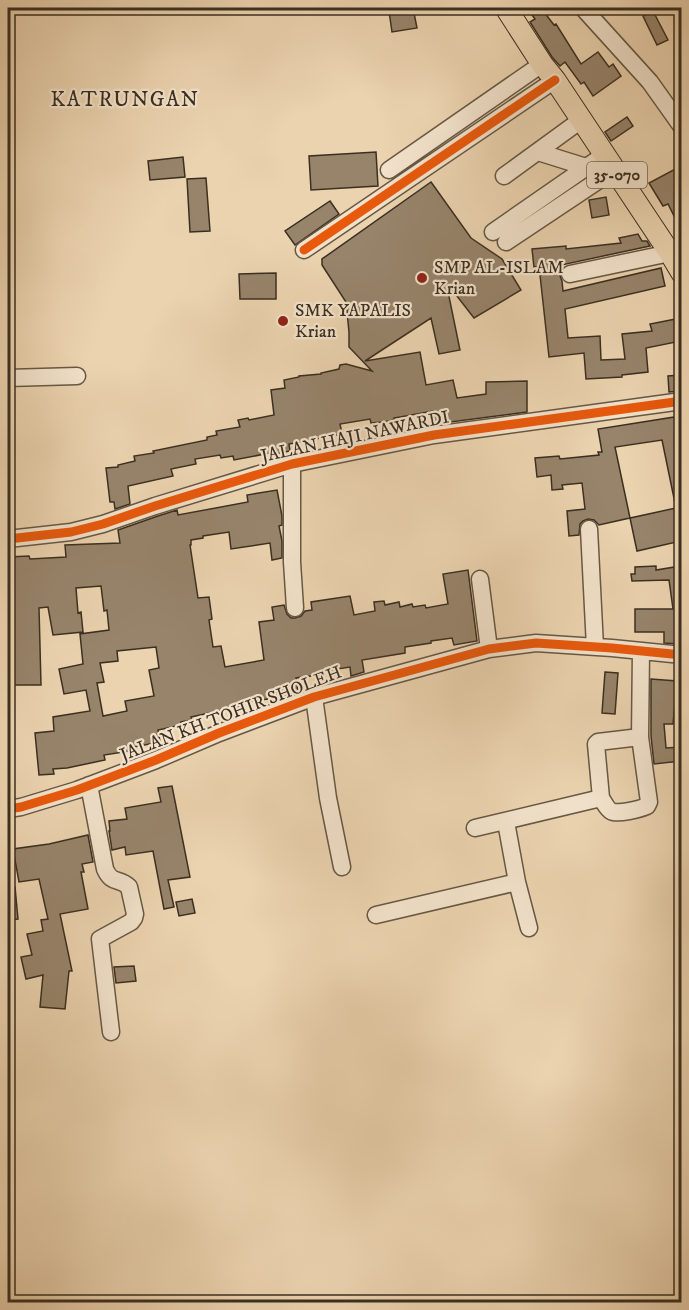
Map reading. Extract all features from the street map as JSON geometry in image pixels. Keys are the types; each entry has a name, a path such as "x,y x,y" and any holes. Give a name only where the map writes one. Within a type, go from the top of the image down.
{"main road":[{"name":"35-070","path":"506,8 670,253 681,273"}],"street":[{"path":"588,9 650,82 681,127"},
{"path":"304,250 461,133 549,73"},
{"path":"504,176 581,120"},
{"path":"389,170 461,133"},
{"path":"538,152 586,167"},
{"path":"609,162 500,237 586,167 609,162"},
{"path":"570,274 670,253"},
{"path":"8,378 78,376"},
{"name":"JALAN HAJI NAWARDI","path":"8,539 71,532 103,524 292,464 434,435 681,401"},
{"path":"292,464 294,608"},
{"path":"589,529 595,647"},
{"path":"480,579 489,649"},
{"name":"JALAN KH TOHIR SHOLEH","path":"8,809 89,785 314,697 489,649 536,642 681,655"},
{"path":"640,737 596,744 602,798 609,810 615,812 641,809 649,802 640,737 641,651"},
{"path":"314,697 325,777 342,867"},
{"path":"89,785 105,869 113,880 129,886 135,914 131,922 100,939 111,1032"},
{"path":"475,828 602,798"},
{"path":"506,822 517,882 529,928"},
{"path":"376,915 517,882"}],"building":[{"path":"413,8 417,28 392,32 389,11"},
{"path":"527,8 541,8 554,25 556,24 581,64 598,52 609,67 613,64 621,76 593,96 584,82 581,84 565,62 560,66 552,57 530,22 535,19"},
{"path":"653,11 668,40 657,45 643,16"},
{"path":"627,117 633,126 611,141 605,132"},
{"path":"376,152 378,186 311,190 309,156"},
{"path":"183,157 185,177 150,180 148,161"},
{"path":"681,166 681,230 668,204 663,206 649,183"},
{"path":"206,178 210,231 190,232 187,179"},
{"path":"431,182 471,238 502,259 521,290 474,318 446,282 460,350 439,354 431,318 365,361 420,352 426,385 453,380 457,398 486,394 486,382 527,381 527,412 435,424 433,411 383,422 371,423 370,419 340,424 342,434 289,444 290,451 234,460 233,456 221,458 220,455 195,459 196,464 171,469 173,476 128,486 130,504 115,509 114,502 110,502 106,468 118,467 118,465 135,461 134,456 207,440 207,437 217,435 216,431 240,427 238,420 274,415 271,390 285,388 284,380 321,374 339,369 340,365 346,364 372,371 349,347 346,302 322,265 322,259"},
{"path":"606,197 609,215 592,218 589,200"},
{"path":"330,201 339,214 295,245 285,231"},
{"path":"638,234 642,241 647,241 650,246 561,265 560,276 563,291 661,268 665,286 565,309 568,338 600,336 601,360 625,359 622,334 652,331 650,324 681,318 681,341 646,348 648,372 622,375 622,377 586,379 584,353 549,357 539,266 534,267 532,249 566,246 566,249 621,243 619,238"},
{"path":"276,273 276,299 240,299 239,274"},
{"path":"681,375 681,391 669,392 668,376"},
{"path":"681,416 681,541 637,551 630,518 599,525 594,520 588,519 580,524 579,535 569,536 567,511 585,509 582,483 562,485 563,489 552,490 551,475 537,477 535,458 559,456 560,459 599,455 598,452 602,452 598,429","holes":["662,440 676,508 630,518 615,447"]},
{"path":"277,490 282,516 282,525 279,526 282,558 272,560 270,543 231,549 229,532 191,540 190,545 198,598 209,597 212,619 209,620 213,647 221,646 225,667 264,660 259,622 274,620 272,607 284,605 287,614 295,618 301,616 305,611 312,610 311,602 350,596 354,615 375,611 374,602 384,601 385,605 399,602 400,607 412,604 413,607 425,605 426,608 448,604 443,574 468,570 477,641 454,645 452,638 431,641 431,643 405,647 405,653 362,660 364,672 351,676 350,667 296,678 298,692 284,697 244,702 244,706 191,717 192,720 181,722 181,725 158,730 160,742 129,748 130,751 104,755 105,760 53,769 54,774 39,775 35,733 54,731 53,717 90,711 86,690 64,694 59,669 83,664 80,634 109,630 107,610 104,611 101,586 76,588 78,613 81,612 83,632 53,635 48,607 39,608 41,685 8,685 8,557 29,556 30,559 66,557 65,545 120,543 118,530 177,510 178,515 248,502 247,495","holes":["156,647 159,668 149,670 154,696 125,701 127,711 103,716 97,683 104,682 100,663 118,661 117,651"]},
{"path":"656,566 656,570 681,566 679,644 664,643 664,632 635,632 635,609 673,609 669,580 632,581 631,574 635,574 635,567"},
{"path":"605,672 618,673 615,714 602,713"},
{"path":"651,679 677,681 673,724 664,724 666,748 681,747 681,761 654,764 651,736"},
{"path":"172,786 190,877 168,880 174,907 164,909 153,851 126,855 125,847 112,850 109,821 127,819 125,808 161,802 158,788"},
{"path":"88,835 93,862 82,864 84,872 81,872 88,909 60,914 72,971 69,971 65,1009 40,1007 43,975 26,979 21,957 32,955 27,934 43,931 41,920 48,919 39,879 19,882 13,849"},
{"path":"8,887 15,887 18,919 8,920"},
{"path":"192,899 195,913 179,916 176,902"},
{"path":"134,966 136,981 116,983 114,967"}],"cycle path":[{"path":"304,250 555,80"},
{"path":"8,539 71,532 103,524 292,464 434,435 682,401"},
{"path":"8,809 77,790 314,697 489,649 536,643 682,655"}],"place":[{"name":"SMP AL-ISLAM Krian","path":"422,278"},
{"name":"SMK YAPALIS Krian","path":"283,321"}],"district":[{"name":"KATRUNGAN","path":"125,100"}]}
